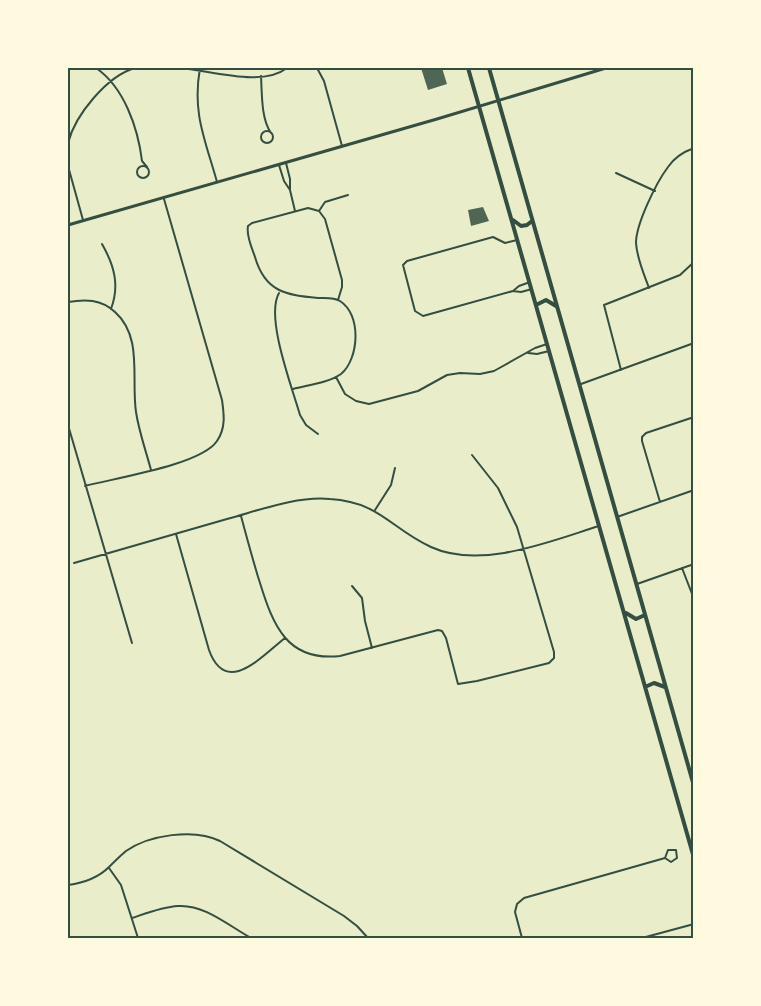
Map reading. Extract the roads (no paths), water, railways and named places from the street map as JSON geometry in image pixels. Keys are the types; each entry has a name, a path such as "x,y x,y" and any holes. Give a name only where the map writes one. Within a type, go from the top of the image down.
{"main road":[{"path":"468,68 693,858"},
{"path":"489,68 693,786"},
{"path":"511,218 521,226 532,221"},
{"path":"536,305 546,300 557,306"},
{"path":"623,610 633,619 639,619 645,615"},
{"path":"645,687 654,683 666,687"}],"street":[{"path":"96,68 111,82 128,109 142,161 147,167 148,175 143,178 137,174 142,161"},
{"path":"68,143 69,130 84,109 111,82 124,72 135,68"},
{"path":"179,68 261,76 278,73 287,68"},
{"path":"317,68 324,81 342,146"},
{"path":"68,225 606,68"},
{"path":"200,69 197,98 199,120 217,182"},
{"path":"261,76 267,126 273,138 267,144 261,140 267,126"},
{"path":"263,132 271,133"},
{"path":"649,288 639,260 637,238 639,225 668,166 685,151 693,148"},
{"path":"286,163 296,211"},
{"path":"279,165 284,181 290,190"},
{"path":"68,166 83,220"},
{"path":"139,167 147,167"},
{"path":"616,173 655,191"},
{"path":"319,211 328,201 348,195"},
{"path":"86,486 195,457 210,449 219,439 224,421 222,400 163,197"},
{"path":"293,389 336,377 349,365 352,358 355,326 350,310 338,300 295,296 280,292 270,284 260,271 247,229 252,223 308,208 319,211 325,219 342,280 338,300"},
{"path":"517,240 505,243 493,237 407,261 403,265 415,311 423,316 513,291 521,292 532,289"},
{"path":"102,244 111,262 117,283 111,309"},
{"path":"621,370 604,305 680,275 693,262"},
{"path":"513,291 530,282"},
{"path":"280,292 274,304 276,331 302,419 306,426 318,434"},
{"path":"68,303 93,300 111,309 125,323 131,336 136,413 151,470"},
{"path":"579,385 693,343"},
{"path":"336,377 345,394 356,401 369,404 418,391 447,375 494,371 535,348 547,344"},
{"path":"528,353 537,354 549,351"},
{"path":"660,502 642,437 646,433 693,417"},
{"path":"68,425 132,643"},
{"path":"241,516 269,610 277,628 285,638 305,651 323,657 340,656 438,630 442,631 458,684 549,663 554,658 554,651 517,527 498,488 472,455"},
{"path":"375,510 391,485 395,468"},
{"path":"617,517 693,490"},
{"path":"74,563 289,503 322,498 365,505 432,548 455,553 477,555 523,550 599,526"},
{"path":"176,534 209,650 216,664 229,673 239,672 285,638"},
{"path":"636,584 693,564"},
{"path":"682,568 693,599"},
{"path":"352,586 362,598 364,621 372,648"},
{"path":"68,885 93,878 109,868 126,851 144,843 182,833 207,835 344,916 368,939"},
{"path":"522,939 515,912 517,904 529,897 664,858 672,862 678,855 676,850 668,850 664,858"},
{"path":"109,868 122,885 138,939"},
{"path":"132,918 170,907 192,907 205,911 251,939"},
{"path":"642,939 693,924"}]}
